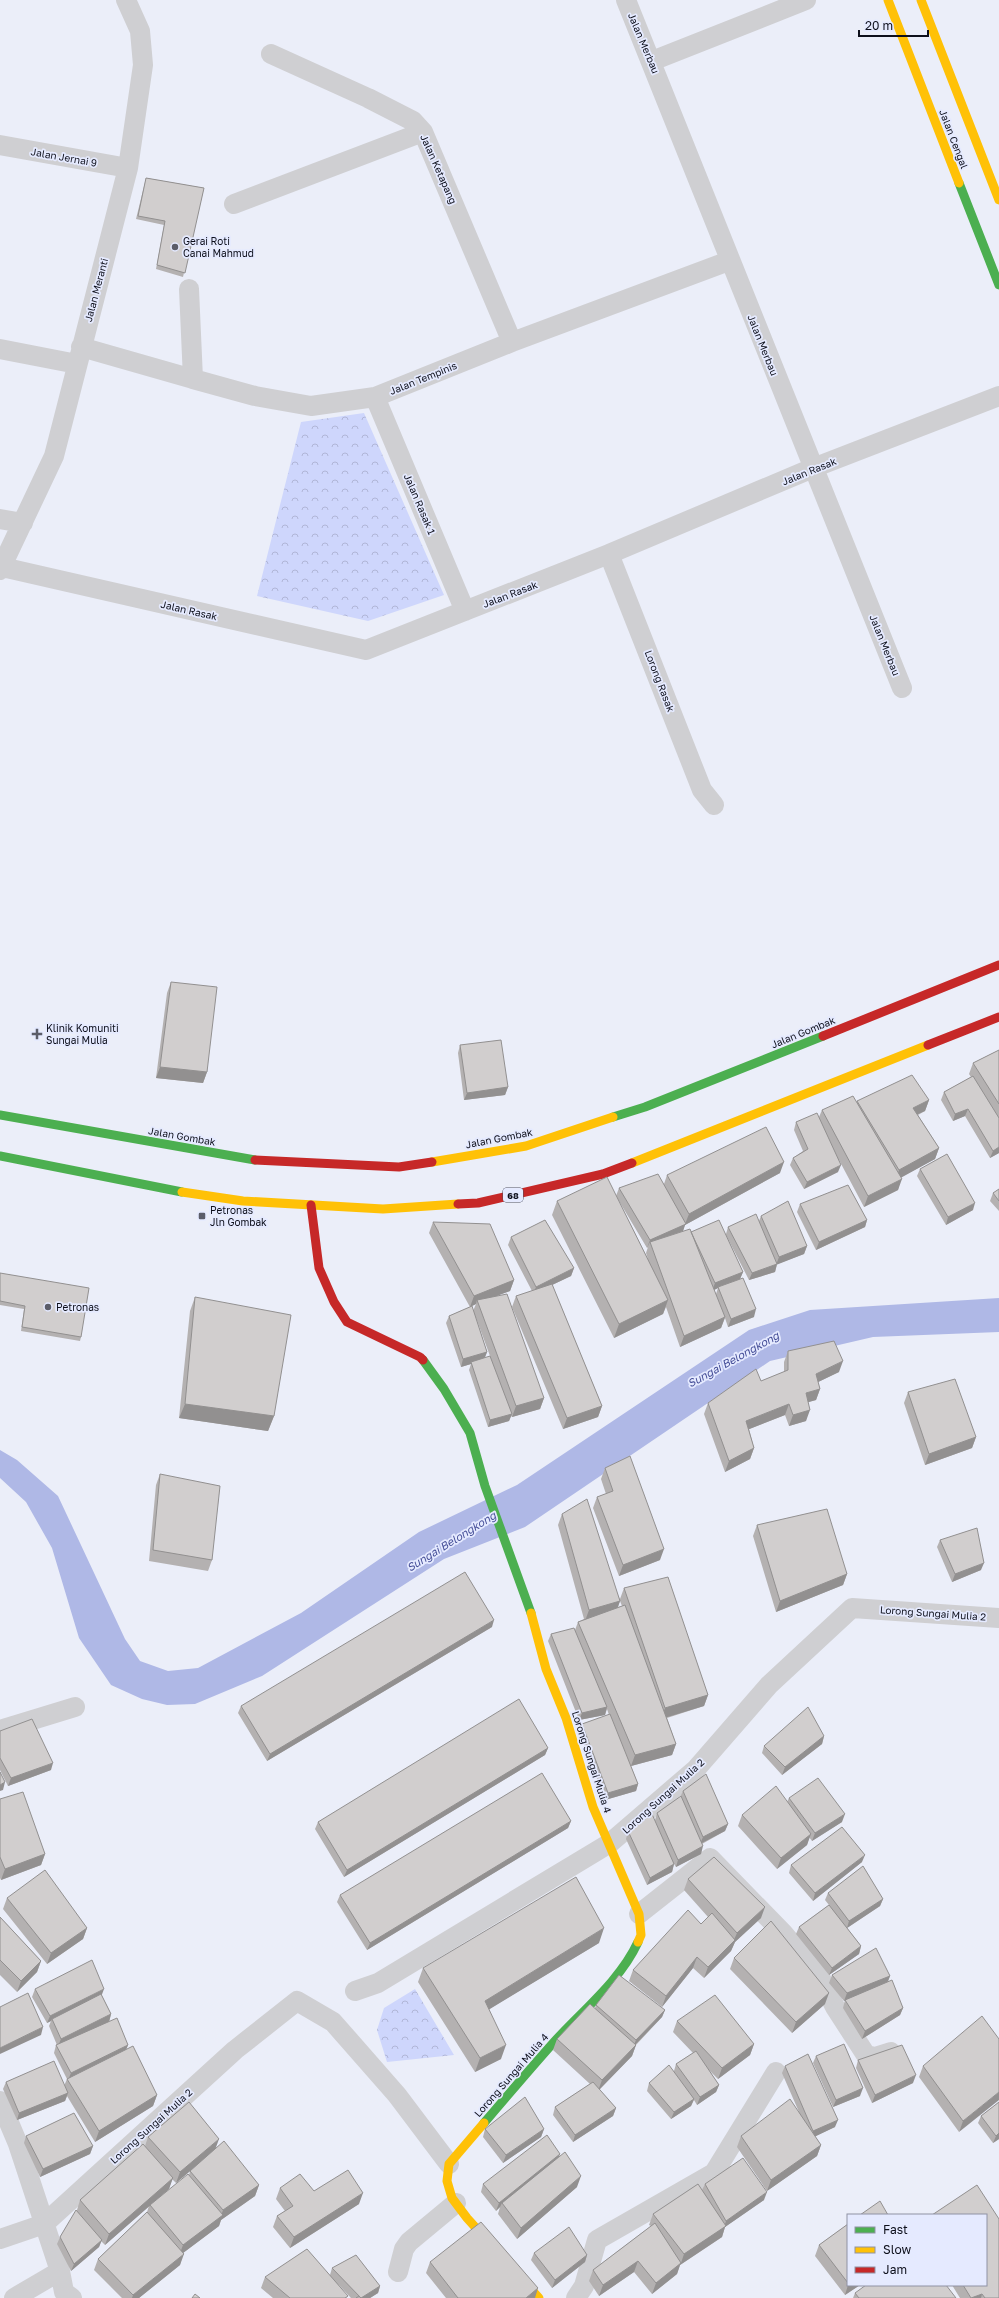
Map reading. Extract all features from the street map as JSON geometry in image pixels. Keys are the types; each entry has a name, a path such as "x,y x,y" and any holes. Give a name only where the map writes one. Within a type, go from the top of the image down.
{"main road":[{"name":"Jalan Cengal","path":"888,0 999,285"},
{"name":"Jalan Cengal","path":"921,0 999,200"},
{"name":"Jalan Gombak","path":"0,1115 264,1162 399,1167 526,1146 637,1109 999,965"},
{"name":"68","path":"0,1156 124,1179 208,1197 243,1202 383,1209 478,1203 603,1174 999,1017"},
{"name":"Lorong Sungai Mulia 4","path":"311,1205 319,1268 334,1302 347,1322 420,1357 444,1389 470,1433 485,1486 508,1545 530,1610 546,1669 566,1718 593,1807 610,1843 639,1914 641,1935 633,1953 614,1978 553,2043 448,2164"},
{"path":"448,2164 447,2181 452,2198 539,2298"}],"street":[{"name":"Jalan Meranti","path":"1,568 54,456 128,168 143,65 140,31 126,0"},
{"name":"Jalan Merbau","path":"626,0 652,61 729,261 902,688"},
{"path":"652,61 806,0"},
{"name":"Jalan Ketapang","path":"271,54 368,98 414,121 423,132 512,342"},
{"path":"234,204 423,132"},
{"name":"Jalan Jernai 9","path":"0,145 128,168"},
{"name":"Jalan Tempinis","path":"0,349 79,355 193,379 255,396 311,406 375,397 512,342 729,261"},
{"path":"188,289 193,379"},
{"name":"Jalan Rasak","path":"1,568 366,650 609,554 813,468 999,396"},
{"name":"Jalan Rasak 1","path":"375,397 465,611"},
{"path":"0,519 23,523"},
{"name":"Lorong Rasak","path":"609,554 702,790 714,805"},
{"name":"Lorong Sungai Mulia 2","path":"355,1991 378,1983 610,1843 696,1769 769,1685 852,1608 999,1618"},
{"path":"0,1730 75,1708"},
{"path":"639,1914 710,1858 783,1933 820,1977 835,2007 866,2055 875,2057 892,2052"},
{"name":"Lorong Sungai Mulia 2","path":"0,2239 44,2224 235,2050 297,2001 333,2022 397,2095 448,2164"},
{"path":"576,2298 584,2286 597,2240 714,2173 776,2072"},
{"path":"0,2101 18,2144 60,2271 64,2292 72,2298"},
{"path":"398,2272 404,2249 409,2242 456,2203"},
{"path":"14,2298 60,2271"}],"green space":[{"path":"364,413 444,595 368,621 257,596 301,422"},
{"path":"415,1989 454,2055 387,2062 377,2030 384,2008"}],"water":[{"name":"Sungai Belongkong","path":"999,1298 999,1332 873,1337 770,1361 525,1527 444,1559 262,1676 195,1704 167,1705 142,1699 111,1685 79,1638 52,1548 26,1502 0,1478 0,1450 17,1460 58,1496 125,1639 140,1661 168,1671 198,1668 301,1613 419,1532 517,1485 749,1330 810,1310"}],"building":[{"name":"Gerai Roti Canai Mahmud","path":"146,178 204,188 185,273 157,265 165,221 138,216"},
{"path":"171,982 217,987 207,1072 160,1067"},
{"path":"501,1040 508,1087 467,1093 460,1045"},
{"path":"999,1050 999,1104 973,1063"},
{"path":"912,1075 929,1100 913,1108 939,1148 899,1170 857,1101"},
{"path":"973,1076 999,1118 999,1147 993,1151 968,1109 955,1114 944,1092"},
{"path":"853,1096 902,1179 868,1196 822,1110"},
{"path":"817,1113 841,1165 807,1182 793,1158 808,1149 796,1122"},
{"path":"766,1127 784,1162 689,1214 667,1175"},
{"path":"947,1154 975,1203 948,1217 920,1169"},
{"path":"658,1174 686,1224 650,1240 619,1188"},
{"path":"607,1177 668,1300 619,1324 557,1201"},
{"path":"848,1185 867,1220 819,1242 800,1204"},
{"path":"999,1189 999,1201 993,1193"},
{"path":"788,1201 807,1246 779,1257 761,1216"},
{"path":"756,1214 777,1264 752,1273 728,1227"},
{"path":"545,1220 574,1268 536,1287 511,1237"},
{"path":"719,1220 743,1272 715,1283 691,1232"},
{"path":"433,1222 490,1224 514,1280 474,1296"},
{"path":"690,1229 725,1317 684,1336 650,1242"},
{"name":"Petronas","path":"0,1273 89,1288 81,1337 22,1327 25,1306 0,1301"},
{"path":"743,1278 756,1309 731,1319 718,1287"},
{"path":"552,1284 602,1406 567,1418 516,1296"},
{"path":"507,1294 544,1398 516,1406 477,1300"},
{"path":"195,1297 291,1315 274,1416 185,1404"},
{"path":"472,1306 487,1352 463,1359 449,1316"},
{"path":"834,1341 843,1361 816,1374 820,1389 806,1393 810,1410 793,1415 789,1404 746,1421 754,1448 729,1461 708,1403 756,1369 761,1381 788,1370 788,1351"},
{"path":"490,1356 512,1414 490,1420 471,1362"},
{"path":"955,1379 976,1437 929,1454 908,1392"},
{"path":"630,1456 664,1549 623,1565 597,1497 613,1491 605,1468"},
{"path":"160,1474 220,1486 212,1560 153,1550"},
{"path":"587,1499 620,1601 589,1610 562,1514"},
{"path":"827,1509 847,1574 780,1601 757,1525"},
{"path":"977,1528 984,1563 955,1574 940,1540"},
{"path":"465,1572 494,1620 270,1754 241,1706"},
{"path":"668,1577 708,1695 665,1708 624,1588"},
{"path":"625,1605 676,1744 635,1755 578,1622"},
{"path":"574,1628 607,1707 582,1713 551,1634"},
{"path":"519,1699 548,1748 347,1870 318,1822"},
{"path":"808,1707 824,1736 785,1767 764,1746"},
{"path":"610,1714 638,1784 608,1793 582,1724"},
{"path":"32,1719 53,1763 11,1778 0,1758 0,1731"},
{"path":"0,1772 5,1782 0,1785"},
{"path":"542,1773 571,1821 370,1943 340,1895"},
{"path":"706,1774 728,1824 703,1837 683,1791"},
{"path":"818,1778 845,1814 815,1833 789,1798"},
{"path":"776,1786 811,1834 781,1858 742,1815"},
{"path":"23,1792 45,1854 5,1869 0,1857 0,1799"},
{"path":"681,1796 703,1846 678,1860 657,1813"},
{"path":"652,1814 674,1864 650,1878 628,1831"},
{"path":"842,1827 865,1855 815,1893 791,1865"},
{"path":"714,1857 765,1907 737,1933 688,1879"},
{"path":"863,1866 883,1899 849,1921 828,1893"},
{"path":"45,1870 87,1928 51,1953 7,1898"},
{"path":"576,1877 604,1928 485,2001 506,2045 480,2058 423,1968"},
{"path":"829,1905 861,1946 832,1968 799,1927"},
{"path":"688,1910 701,1924 712,1913 735,1940 708,1967 697,1957 666,1996 633,1970"},
{"path":"0,1917 41,1961 21,1981 0,1960"},
{"path":"771,1921 829,1993 796,2022 734,1958"},
{"path":"876,1948 890,1976 847,1993 832,1975"},
{"path":"92,1960 104,1989 50,2016 35,1989"},
{"path":"619,1975 665,2010 636,2040 596,2005"},
{"path":"892,1980 903,2008 865,2031 845,2000"},
{"path":"28,1993 43,2027 0,2048 0,2007"},
{"path":"101,1994 111,2014 61,2039 52,2019"},
{"path":"715,1995 754,2044 722,2068 677,2021"},
{"path":"590,2004 636,2045 602,2080 557,2039"},
{"path":"982,2016 999,2039 999,2092 963,2121 923,2066"},
{"path":"117,2018 128,2045 71,2073 56,2045"},
{"path":"844,2044 863,2088 836,2100 816,2056"},
{"path":"902,2045 916,2075 875,2095 858,2060"},
{"path":"133,2046 157,2095 99,2131 67,2079"},
{"path":"696,2051 719,2085 700,2097 676,2064"},
{"path":"808,2054 838,2120 813,2131 785,2066"},
{"path":"54,2061 68,2093 19,2113 6,2082"},
{"path":"669,2065 694,2099 674,2112 649,2083"},
{"path":"593,2082 616,2108 575,2135 555,2107"},
{"path":"525,2097 544,2129 506,2155 485,2129"},
{"path":"790,2099 821,2145 771,2180 741,2136"},
{"path":"189,2102 219,2139 180,2172 148,2137"},
{"path":"999,2102 999,2133 996,2136 981,2116"},
{"path":"74,2113 93,2146 43,2169 26,2136"},
{"path":"547,2135 560,2154 499,2203 483,2184"},
{"path":"224,2141 259,2185 223,2210 190,2171"},
{"path":"143,2144 173,2178 109,2234 80,2200"},
{"path":"565,2152 581,2176 521,2228 502,2203"},
{"path":"743,2158 767,2192 726,2221 705,2184"},
{"path":"348,2170 363,2193 294,2237 277,2216 293,2206 280,2188 300,2174 314,2191"},
{"path":"188,2174 223,2215 183,2245 150,2205"},
{"path":"698,2184 726,2226 684,2254 653,2214"},
{"path":"977,2185 999,2219 999,2298 985,2298 982,2294 971,2298 964,2286 987,2286 987,2214 934,2214"},
{"path":"880,2201 887,2214 861,2214"},
{"path":"76,2210 102,2240 74,2264 60,2237"},
{"path":"147,2212 184,2254 133,2295 98,2259"},
{"path":"481,2222 538,2288 526,2298 458,2298 430,2262"},
{"path":"655,2223 681,2263 656,2283 638,2261 603,2285 593,2270"},
{"path":"847,2225 847,2282 819,2245"},
{"path":"569,2227 587,2255 555,2280 534,2253"},
{"path":"307,2249 348,2296 345,2298 290,2298 265,2277"},
{"path":"356,2255 380,2286 361,2298 332,2268"},
{"path":"865,2286 947,2286 956,2298 859,2298 855,2293"},
{"path":"195,2294 200,2298 192,2298"}],"traffic: fast":[{"path":"959,183 999,285"},
{"path":"613,1117 645,1107 823,1036"},
{"path":"0,1115 255,1160"},
{"path":"0,1156 182,1192"},
{"path":"423,1360 444,1389 470,1433 485,1486 531,1613"},
{"path":"484,2123 554,2042 611,1983 621,1970 638,1942"}],"traffic: slow":[{"path":"888,0 959,183"},
{"path":"921,0 999,200"},
{"path":"632,1163 928,1045"},
{"path":"432,1162 526,1146 613,1117"},
{"path":"182,1192 243,1201 383,1209 458,1204"},
{"path":"531,1613 546,1669 566,1718 593,1807 639,1914 641,1935 638,1942"},
{"path":"484,2123 449,2164 447,2181 452,2198 467,2218 539,2298"}],"traffic: jam":[{"path":"823,1036 999,965"},
{"path":"928,1045 999,1017"},
{"path":"255,1160 399,1167 432,1162"},
{"path":"458,1204 478,1203 603,1174 632,1163"},
{"path":"311,1205 319,1268 334,1302 347,1322 420,1357 423,1360"}],"place":[{"name":"Gerai Roti Canai Mahmud","path":"175,247"},
{"name":"Klinik Komuniti Sungai Mulia","path":"37,1034"},
{"name":"Petronas Jln Gombak","path":"202,1216"},
{"name":"Petronas","path":"48,1307"}]}
